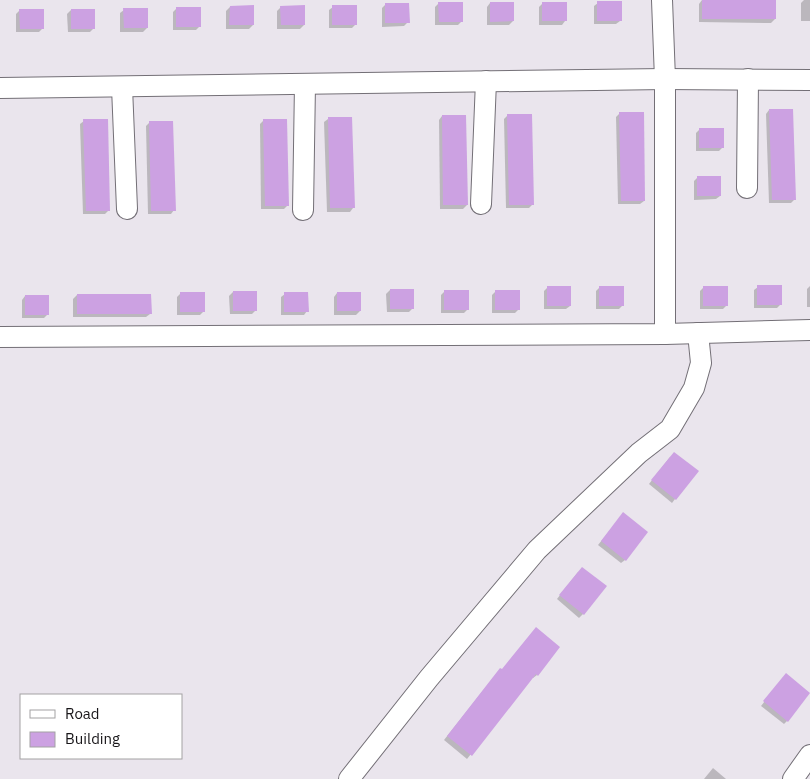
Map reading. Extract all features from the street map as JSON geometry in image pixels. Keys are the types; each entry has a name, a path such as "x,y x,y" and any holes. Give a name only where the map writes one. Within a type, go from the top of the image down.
{"street":[{"path":"662,0 666,80 665,334"},
{"path":"747,188 748,79"},
{"path":"0,88 748,79 810,80"},
{"path":"481,204 486,82"},
{"path":"303,210 304,84"},
{"path":"122,87 127,209"},
{"path":"0,337 665,334 810,330"},
{"path":"349,779 429,678 537,550 639,453 670,429 694,388 699,371 701,363 698,333"},
{"path":"793,779 810,755"}],"building":[{"path":"702,0 776,0 776,19 702,19"},
{"path":"597,1 622,1 622,21 597,21"},
{"path":"438,2 463,2 463,22 439,22"},
{"path":"490,2 514,2 514,21 490,22"},
{"path":"542,2 567,2 567,21 542,21"},
{"path":"385,3 409,3 410,23 385,23"},
{"path":"254,5 254,25 229,25 230,6"},
{"path":"305,5 305,25 281,25 280,6"},
{"path":"332,5 357,5 357,25 332,25"},
{"path":"176,7 201,7 201,27 176,27"},
{"path":"123,8 148,8 148,28 124,28"},
{"path":"19,9 44,9 44,29 20,29"},
{"path":"71,9 95,9 95,29 71,29"},
{"path":"769,109 793,109 796,200 772,200"},
{"path":"619,112 644,112 645,201 621,201"},
{"path":"507,114 532,114 534,205 509,205"},
{"path":"442,115 466,115 468,205 443,205"},
{"path":"328,117 352,117 355,208 330,208"},
{"path":"83,119 108,119 110,211 86,211"},
{"path":"263,119 287,119 289,206 265,206"},
{"path":"149,121 173,121 176,211 151,211"},
{"path":"699,128 724,128 724,148 699,148"},
{"path":"697,176 721,176 721,196 697,196"},
{"path":"757,285 782,285 782,305 757,305"},
{"path":"547,286 571,286 571,306 547,306"},
{"path":"599,286 624,286 624,306 599,306"},
{"path":"703,286 728,286 728,306 703,306"},
{"path":"390,289 414,289 414,309 390,309"},
{"path":"444,290 469,290 469,310 444,310"},
{"path":"495,290 520,290 520,310 495,310"},
{"path":"233,291 257,291 257,311 233,311"},
{"path":"180,292 205,292 205,312 180,312"},
{"path":"284,292 308,292 309,312 284,312"},
{"path":"337,292 361,292 361,311 337,311"},
{"path":"77,294 151,294 152,314 77,314"},
{"path":"25,295 49,295 49,315 25,315"},
{"path":"674,452 699,471 676,500 651,480"},
{"path":"623,512 648,532 626,561 601,541"},
{"path":"582,567 607,586 584,615 559,595"},
{"path":"536,627 560,647 538,676 536,674 472,756 447,736 500,668 502,669"},
{"path":"786,673 810,693 788,722 763,701"}]}
